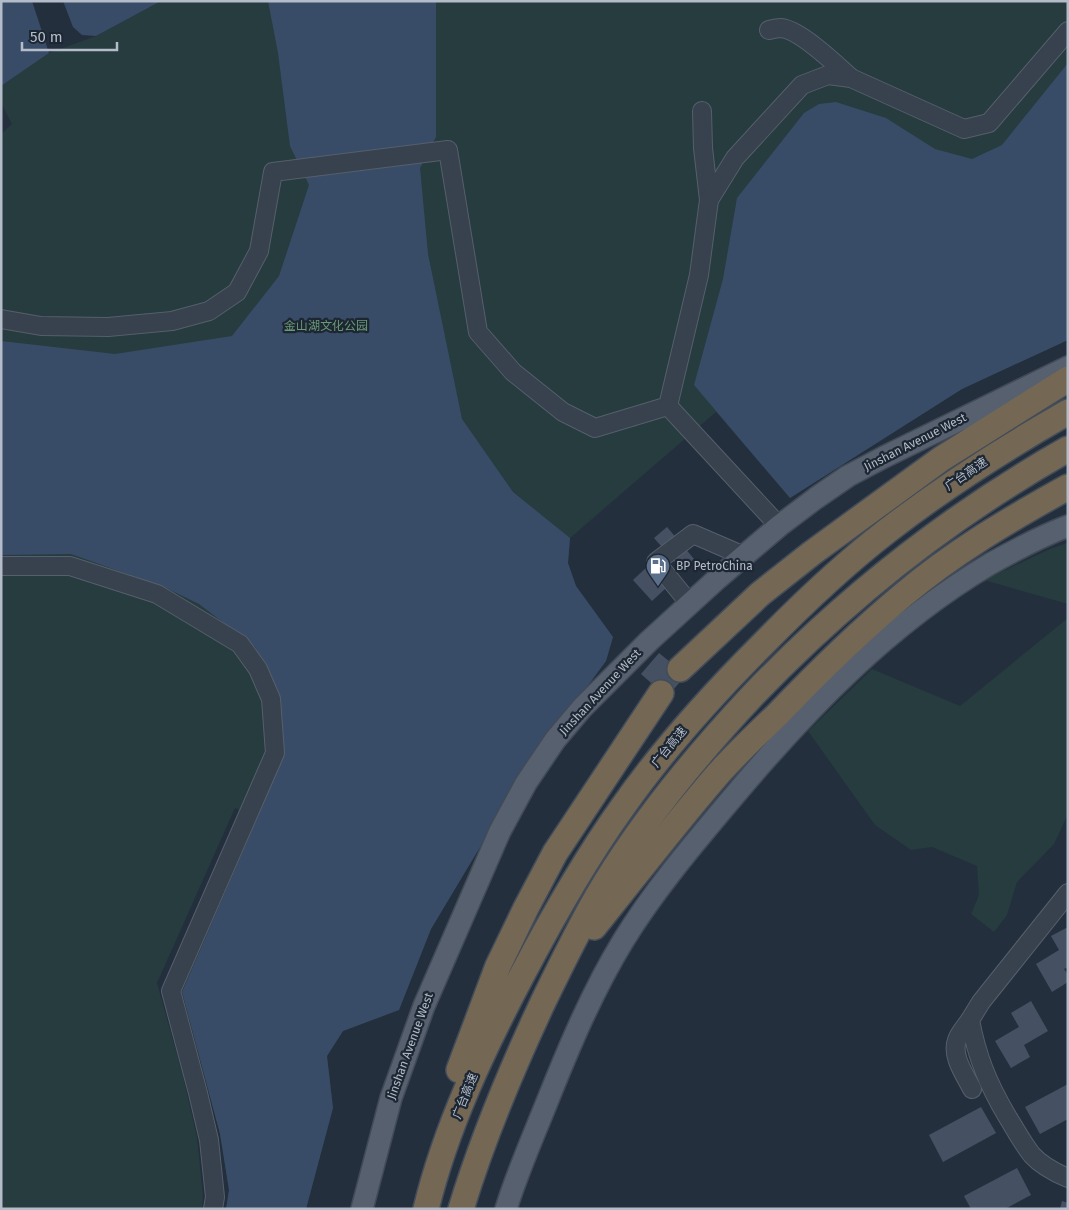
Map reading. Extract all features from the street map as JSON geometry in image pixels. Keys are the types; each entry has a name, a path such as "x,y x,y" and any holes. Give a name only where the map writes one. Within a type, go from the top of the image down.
{"highway":[{"path":"680,668 760,594 812,553 941,459 1068,378"},
{"name":"广台高速","path":"428,1198 472,1076 504,1008 536,949 582,867 622,808 683,730 749,658 839,570 887,531 940,492 994,455 1068,412"},
{"path":"461,1209 496,1106 517,1056 554,979 598,896 636,838 685,770 720,730 800,648 894,564 982,500 1068,449"},
{"path":"554,979 720,772 862,631 904,594 953,557 998,526 1068,487"},
{"path":"428,1198 461,1064 498,966 555,853 661,693"}],"main road":[{"name":"Jinshan Avenue West","path":"362,1209 391,1098 424,1006 500,831 526,783 555,740 582,708 649,641 744,556 804,507 848,476 870,464 1068,367"},
{"path":"506,1209 575,1035 604,976 623,941 650,899 703,833 807,713 883,640 928,604 972,575 1017,549 1068,526"}],"street":[{"path":"769,30 782,28 796,34 827,56 851,78"},
{"path":"709,200 735,158 802,85 828,75 851,78 964,129 989,123 1068,31"},
{"path":"668,406 699,275 709,200 703,148 702,111"},
{"path":"1,319 41,326 108,327 172,321 209,311 237,292 259,251 273,172 448,150 478,332 513,372 563,412 595,428 668,406"},
{"path":"668,406 779,526"},
{"path":"690,604 656,562 693,534 744,556"},
{"path":"1,566 70,566 157,594 240,644 258,669 271,699 275,753 171,991 209,1140 215,1197 213,1209"},
{"path":"972,1088 957,1058 955,1049 957,1039 980,1002 1068,893"},
{"path":"970,1020 974,1044 987,1081 1014,1129 1033,1156 1055,1172 1068,1178"}],"green space":[{"name":"金山湖文化公园","path":"161,1 1068,1 1068,340 962,389 790,498 716,412 570,538 568,563 576,586 613,637 606,661 528,767 431,929 399,1010 343,1031 327,1056 333,1108 306,1209 226,1209 229,1190 220,1134 182,992 258,817 235,808 157,983 183,1076 197,1137 203,1196 202,1209 1,1209 1,134 12,124 1,103 1,86 49,53 96,36"},
{"path":"1068,543 1068,604 984,580 1050,549"},
{"path":"1068,618 1068,814 1054,844 1017,882 1007,915 994,932 971,914 979,895 977,866 932,847 911,850 875,825 808,731 872,669 960,706"}],"water":[{"path":"1,1 32,1 49,53 1,86"},
{"path":"63,1 161,1 96,36 82,35 73,27"},
{"path":"268,1 436,1 436,137 420,168 428,254 462,419 513,492 570,538 568,563 576,586 613,637 606,661 528,767 431,929 399,1010 343,1031 327,1056 333,1108 306,1209 226,1209 229,1190 220,1134 182,992 283,754 278,691 255,647 199,604 166,588 71,554 1,555 1,341 115,354 232,336 279,276 309,185 290,146 278,53"},
{"path":"1068,63 1068,340 962,389 790,498 694,385 723,279 737,198 804,113 819,104 836,102 886,118 935,149 972,159 1002,145"}],"building":[{"path":"667,527 694,559 682,570 654,538"},
{"path":"647,567 666,588 652,601 633,580"},
{"path":"659,653 686,675 667,697 641,674"},
{"path":"1068,927 1068,967 1064,969 1068,975 1068,982 1052,992 1036,964 1059,950 1051,936"},
{"path":"1031,1001 1048,1031 1024,1045 1030,1057 1011,1068 995,1041 1019,1027 1011,1013"},
{"path":"1068,1084 1068,1119 1040,1134 1025,1107"},
{"path":"981,1107 996,1133 943,1162 929,1135"},
{"path":"1017,1168 1031,1195 1005,1209 971,1209 964,1196"},
{"path":"1062,1201 1068,1203 1068,1209 1060,1209"}],"place":[{"name":"BP PetroChina","path":"658,587"}]}
